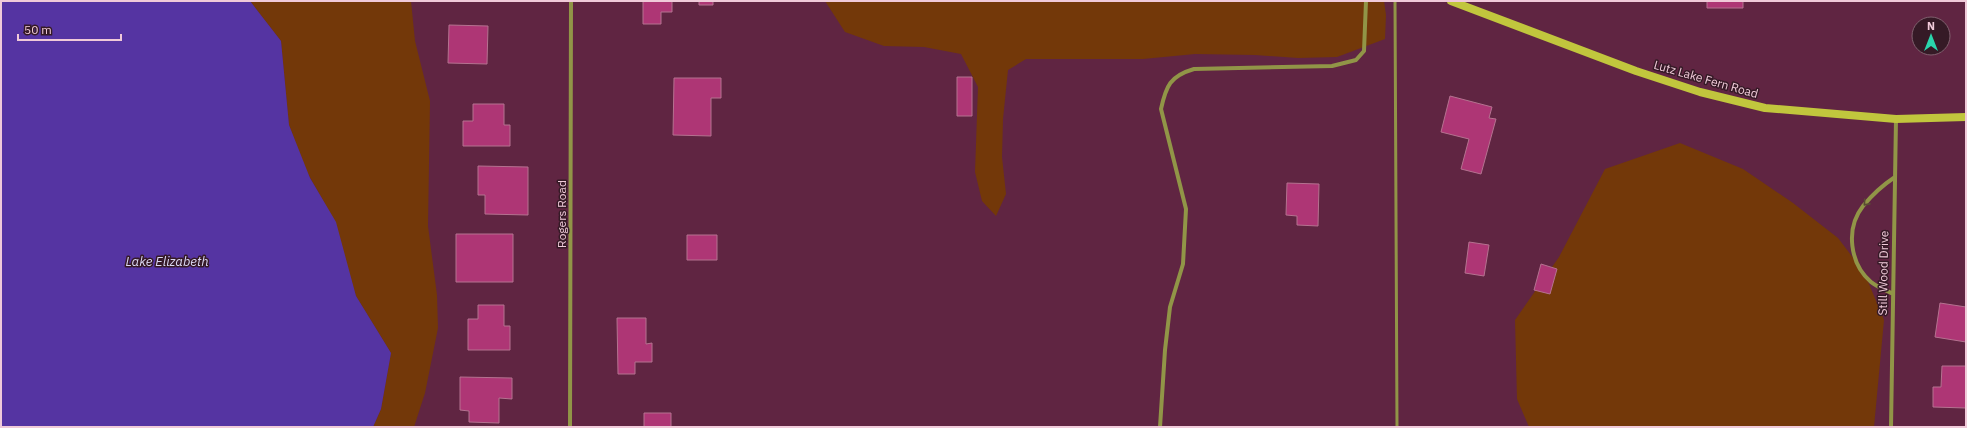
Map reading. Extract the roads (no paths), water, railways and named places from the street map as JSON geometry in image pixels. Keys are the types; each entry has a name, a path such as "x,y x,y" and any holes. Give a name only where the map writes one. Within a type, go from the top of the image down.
{"main road":[{"name":"Lutz Lake Fern Road","path":"1452,1 1629,69 1700,92 1764,108 1896,120 1966,117"}],"street":[{"name":"Rogers Road","path":"570,427 571,1"},
{"path":"1160,427 1164,350 1170,307 1183,264 1186,209 1161,109 1167,88 1170,82 1180,74 1194,69 1332,66 1356,60 1364,50 1366,1"},
{"name":"Still Wood Drive","path":"1891,427 1896,120"},
{"path":"1893,294 1873,283 1858,266 1851,242 1855,223 1862,207 1883,185 1895,177"}],"lane":[{"path":"1395,1 1396,427"}],"water":[{"name":"Lake Elizabeth","path":"1,1 250,1 281,41 289,125 310,178 336,222 356,296 391,353 381,409 373,427 1,427"}]}
